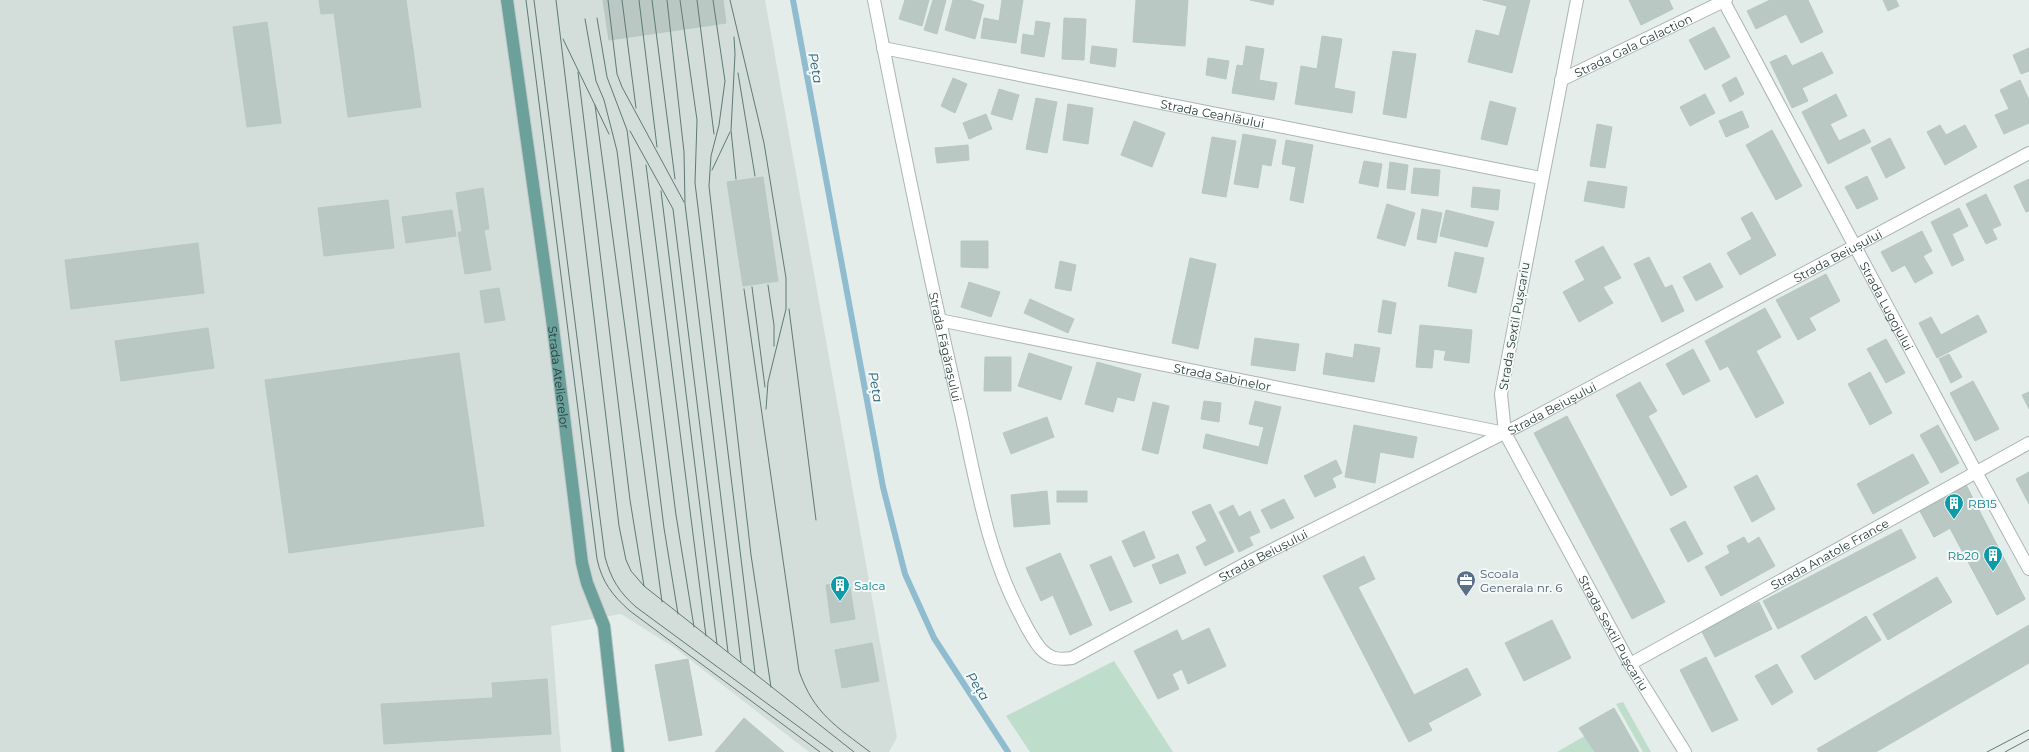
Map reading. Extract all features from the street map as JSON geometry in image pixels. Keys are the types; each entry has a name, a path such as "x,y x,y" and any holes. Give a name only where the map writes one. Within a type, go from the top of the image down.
{"main road":[{"name":"Strada Atelierelor","path":"507,0 552,319 582,563 587,583 604,626 618,752"}],"street":[{"name":"Strada Făgărașului","path":"874,0 939,320 986,524 1000,570 1012,600 1040,648 1050,657 1060,660 1072,658"},
{"name":"Strada Sextil Pușcariu","path":"1577,0 1541,178 1501,394 1505,433 1630,664 1685,752"},
{"name":"Strada Gala Galaction","path":"1561,80 1725,0"},
{"name":"Strada Lugojului","path":"1725,0 2029,569"},
{"name":"Strada Ceahlăului","path":"883,48 1541,178"},
{"name":"Strada Beiușului","path":"1072,658 1254,559 1505,433 2029,153"},
{"name":"Strada Sabinelor","path":"939,320 1505,433"},
{"name":"Strada Anatole France","path":"1630,664 2029,443"}],"shaded area":[{"path":"0,0 765,0 897,737 889,752 809,752 675,648 621,614 551,626 561,752 0,752"}],"green space":[{"path":"1114,661 1173,752 1030,752 1006,716"},
{"path":"1623,702 1651,752 1643,752 1616,704"},
{"path":"1588,734 1598,752 1557,752"}],"building":[{"path":"319,0 406,0 421,107 348,117 334,13 321,14"},
{"path":"603,0 723,0 726,23 609,40"},
{"path":"905,0 929,0 922,26 899,19"},
{"path":"933,0 946,0 937,34 924,30"},
{"path":"953,0 969,0 984,5 975,39 945,30"},
{"path":"1002,0 1023,0 1016,43 981,38 984,18 999,21"},
{"path":"1136,0 1188,0 1185,46 1133,42"},
{"path":"1250,0 1274,0 1273,5"},
{"path":"1483,0 1530,0 1512,73 1468,62 1476,30 1499,36 1507,6"},
{"path":"1629,0 1669,0 1673,9 1641,25"},
{"path":"1770,0 1808,0 1823,32 1801,43 1786,14 1756,29 1747,11"},
{"path":"1883,0 1896,0 1899,6 1888,11"},
{"path":"1064,18 1086,19 1084,60 1062,59"},
{"path":"1036,21 1050,23 1044,57 1021,53 1023,34 1034,36"},
{"path":"267,22 281,123 247,127 233,27"},
{"path":"1714,27 1730,57 1705,70 1689,40"},
{"path":"1322,36 1342,39 1334,88 1355,92 1352,113 1295,104 1301,66 1317,69"},
{"path":"1092,46 1117,49 1115,67 1090,63"},
{"path":"1246,46 1264,49 1259,80 1277,83 1274,100 1232,93 1237,65 1243,66"},
{"path":"2029,48 2029,71 2021,74 2013,55"},
{"path":"1393,51 1416,54 1406,118 1383,114"},
{"path":"1822,52 1833,73 1802,88 1808,101 1792,108 1770,62 1786,55 1792,66"},
{"path":"1208,58 1229,61 1226,79 1206,75"},
{"path":"1736,77 1744,94 1730,102 1722,85"},
{"path":"953,78 967,84 955,113 941,106"},
{"path":"2020,80 2029,100 2029,123 2004,134 1995,115 2009,109 2000,90"},
{"path":"999,89 1019,95 1012,120 991,114"},
{"path":"1705,94 1715,113 1690,126 1680,107"},
{"path":"1836,94 1847,116 1830,124 1839,141 1864,129 1871,142 1828,164 1802,112"},
{"path":"1036,98 1057,102 1047,153 1026,149"},
{"path":"1490,101 1516,108 1507,145 1481,139"},
{"path":"1068,104 1093,108 1088,144 1063,140"},
{"path":"1742,111 1749,127 1726,137 1719,121"},
{"path":"986,114 992,129 969,139 963,123"},
{"path":"1134,121 1165,133 1152,167 1121,155"},
{"path":"1597,124 1612,127 1605,168 1590,166"},
{"path":"1940,125 1946,135 1965,125 1977,147 1945,165 1927,132"},
{"path":"1772,130 1802,186 1776,200 1746,145"},
{"path":"1243,134 1276,140 1271,166 1262,164 1258,188 1234,184"},
{"path":"1212,137 1236,141 1226,197 1202,193"},
{"path":"1890,138 1905,168 1886,178 1871,148"},
{"path":"1286,140 1313,145 1303,203 1290,200 1296,167 1282,164"},
{"path":"968,145 969,160 937,163 935,148"},
{"path":"1364,161 1382,164 1378,187 1359,183"},
{"path":"1390,162 1408,165 1405,190 1387,188"},
{"path":"1414,168 1440,170 1438,196 1411,193"},
{"path":"1867,176 1878,199 1857,209 1845,187"},
{"path":"763,177 778,281 743,286 727,182"},
{"path":"2029,179 2029,211 2026,212 2014,186"},
{"path":"1588,181 1627,187 1624,208 1584,201"},
{"path":"1473,187 1500,190 1498,210 1471,207"},
{"path":"483,188 489,229 484,230 491,270 465,274 458,232 462,232 456,193"},
{"path":"1986,194 2001,225 1992,229 1997,239 1986,244 1966,204"},
{"path":"388,200 394,248 324,256 318,208"},
{"path":"1387,204 1415,213 1405,246 1377,238"},
{"path":"1959,208 1968,226 1952,234 1964,260 1952,266 1931,222"},
{"path":"1422,209 1442,213 1436,243 1417,239"},
{"path":"452,210 456,236 406,243 402,217"},
{"path":"1446,210 1494,222 1487,247 1440,236"},
{"path":"1752,212 1776,255 1740,275 1727,253 1752,239 1741,218"},
{"path":"1922,231 1932,251 1923,256 1933,273 1915,283 1905,265 1892,272 1881,252"},
{"path":"961,241 988,241 988,268 961,267"},
{"path":"198,243 204,293 71,309 65,260"},
{"path":"1603,246 1621,278 1603,287 1613,303 1579,322 1563,292 1585,280 1575,261"},
{"path":"1455,252 1484,258 1476,293 1448,286"},
{"path":"1649,257 1665,288 1672,285 1684,311 1662,322 1634,264"},
{"path":"1190,258 1216,264 1198,349 1172,343"},
{"path":"1060,261 1076,265 1071,291 1055,288"},
{"path":"1710,263 1723,287 1696,301 1683,277"},
{"path":"1826,274 1840,301 1809,318 1816,330 1798,340 1776,300"},
{"path":"969,282 1000,292 991,317 961,307"},
{"path":"499,288 505,320 485,323 480,291"},
{"path":"1030,299 1074,319 1068,333 1024,313"},
{"path":"1383,300 1396,303 1391,334 1378,332"},
{"path":"1765,308 1781,337 1756,351 1784,403 1756,418 1728,366 1720,370 1705,341"},
{"path":"1978,315 1987,332 1937,358 1919,323 1931,317 1941,335"},
{"path":"1420,325 1472,330 1469,363 1444,360 1446,351 1434,349 1432,368 1416,367"},
{"path":"208,328 214,368 121,381 115,341"},
{"path":"1255,338 1299,344 1295,371 1251,365"},
{"path":"1886,339 1905,373 1886,383 1867,349"},
{"path":"1355,344 1380,348 1374,382 1323,374 1326,353 1353,358"},
{"path":"1693,349 1710,381 1683,395 1666,364"},
{"path":"459,353 484,526 289,553 265,380"},
{"path":"1029,353 1072,367 1061,400 1018,386"},
{"path":"1949,354 1962,377 1951,383 1939,359"},
{"path":"985,357 1011,357 1011,391 984,391"},
{"path":"1097,362 1141,374 1134,401 1117,397 1113,412 1085,404"},
{"path":"1870,372 1892,413 1870,425 1848,384"},
{"path":"1973,381 1999,429 1975,441 1950,393"},
{"path":"1640,382 1657,411 1648,416 1687,487 1671,496 1616,395"},
{"path":"2029,392 2029,409 2022,395"},
{"path":"1204,401 1221,403 1219,422 1201,419"},
{"path":"1255,401 1281,407 1267,464 1203,448 1206,434 1259,447 1264,427 1249,424"},
{"path":"1153,402 1169,406 1158,454 1142,450"},
{"path":"1567,416 1665,602 1632,619 1534,433"},
{"path":"1047,417 1054,437 1011,454 1003,433"},
{"path":"1354,425 1417,437 1413,458 1380,452 1375,483 1345,477"},
{"path":"1938,425 1959,463 1941,473 1920,435"},
{"path":"1913,454 1929,483 1873,514 1857,484"},
{"path":"1336,460 1342,473 1332,478 1336,487 1315,497 1304,476"},
{"path":"2029,472 2029,504 2016,479"},
{"path":"1757,475 1775,509 1752,522 1734,487"},
{"path":"1966,485 2025,599 1997,615 1950,528 1934,537 1920,511"},
{"name":"RB15","path":"1966,485 1988,529 1959,545 1950,528 1934,537 1920,511"},
{"path":"1047,491 1050,524 1014,527 1011,495"},
{"path":"1057,491 1087,491 1087,502 1057,502"},
{"path":"1284,499 1294,518 1271,529 1261,510"},
{"path":"1210,504 1234,552 1205,566 1196,547 1207,541 1192,512"},
{"path":"1233,505 1239,517 1250,511 1260,532 1249,537 1253,545 1239,552 1219,512"},
{"path":"1685,521 1703,554 1688,562 1670,529"},
{"path":"1901,529 1916,558 1778,629 1763,601"},
{"name":"Rb20","path":"1988,529 2025,599 1997,615 1959,545"},
{"path":"1144,531 1155,558 1134,567 1122,541"},
{"path":"1744,537 1748,544 1759,537 1775,566 1721,596 1705,567 1730,553 1727,546"},
{"path":"1060,553 1092,625 1070,635 1053,595 1041,601 1026,568"},
{"path":"1178,554 1186,573 1160,584 1152,565"},
{"path":"1111,556 1132,602 1110,611 1090,565"},
{"path":"1364,556 1375,579 1358,587 1414,695 1467,668 1481,695 1428,723 1432,730 1409,742 1323,576"},
{"path":"1937,577 1952,602 1888,640 1873,614"},
{"name":"Salca","path":"849,582 855,619 831,623 826,585"},
{"path":"1759,602 1772,629 1715,657 1701,630"},
{"path":"1866,616 1881,640 1815,680 1801,656"},
{"path":"1552,620 1571,658 1524,681 1505,643"},
{"path":"2029,625 2029,663 1876,752 1819,752 1817,749"},
{"path":"1209,628 1226,666 1188,684 1182,669 1172,674 1179,689 1158,699 1134,651 1177,630 1182,641"},
{"path":"872,643 879,681 842,688 835,650"},
{"path":"1706,657 1738,720 1712,732 1680,670"},
{"path":"688,659 702,735 669,741 655,665"},
{"path":"1777,664 1793,692 1772,705 1755,676"},
{"path":"547,679 551,734 384,744 381,704 493,698 492,683"},
{"path":"1614,708 1639,752 1595,752 1579,728"},
{"path":"744,718 784,752 715,752"}],"waterway":[{"name":"Peța","path":"793,0 883,487 905,574 934,638 1008,752"}],"tram line":[{"path":"526,0 597,559 602,575 613,594 630,611 820,752"},
{"path":"534,0 605,557 610,572 616,585 636,607 833,752"},
{"path":"556,0 619,526 626,560 631,571 644,586 854,752"},
{"path":"608,0 617,74 622,87 684,202"},
{"path":"622,0 636,108"},
{"path":"639,0 657,147"},
{"path":"652,0 675,179"},
{"path":"667,0 684,152 685,204 741,662"},
{"path":"680,0 697,120 695,183 755,673"},
{"path":"697,0 714,134"},
{"path":"713,0 725,81 719,125 711,156 709,186 751,555 771,687"},
{"path":"730,0 764,143 786,278 786,309 768,382 766,409"},
{"path":"597,18 607,77 627,130 676,515 694,627"},
{"path":"585,19 596,81 604,100 617,151 664,528 678,614"},
{"path":"734,37 735,54 731,130 736,179"},
{"path":"563,39 609,134"},
{"path":"578,72 630,500 644,586"},
{"path":"738,73 755,176"},
{"path":"595,105 662,602"},
{"path":"630,131 673,209 728,652"},
{"path":"712,170 730,132"},
{"path":"646,165 706,636"},
{"path":"661,191 717,644"},
{"path":"768,285 774,325 774,346"},
{"path":"752,287 765,387"},
{"path":"744,289 799,671 805,686 819,709 827,718 870,752"},
{"path":"789,309 816,520"},
{"path":"1987,752 2029,730"},
{"path":"2005,752 2029,739"}],"place":[{"name":"RB15","path":"1954,520"},
{"name":"Rb20","path":"1993,572"},
{"name":"Scoala Generala nr. 6","path":"1466,597"},
{"name":"Salca","path":"840,602"}]}
